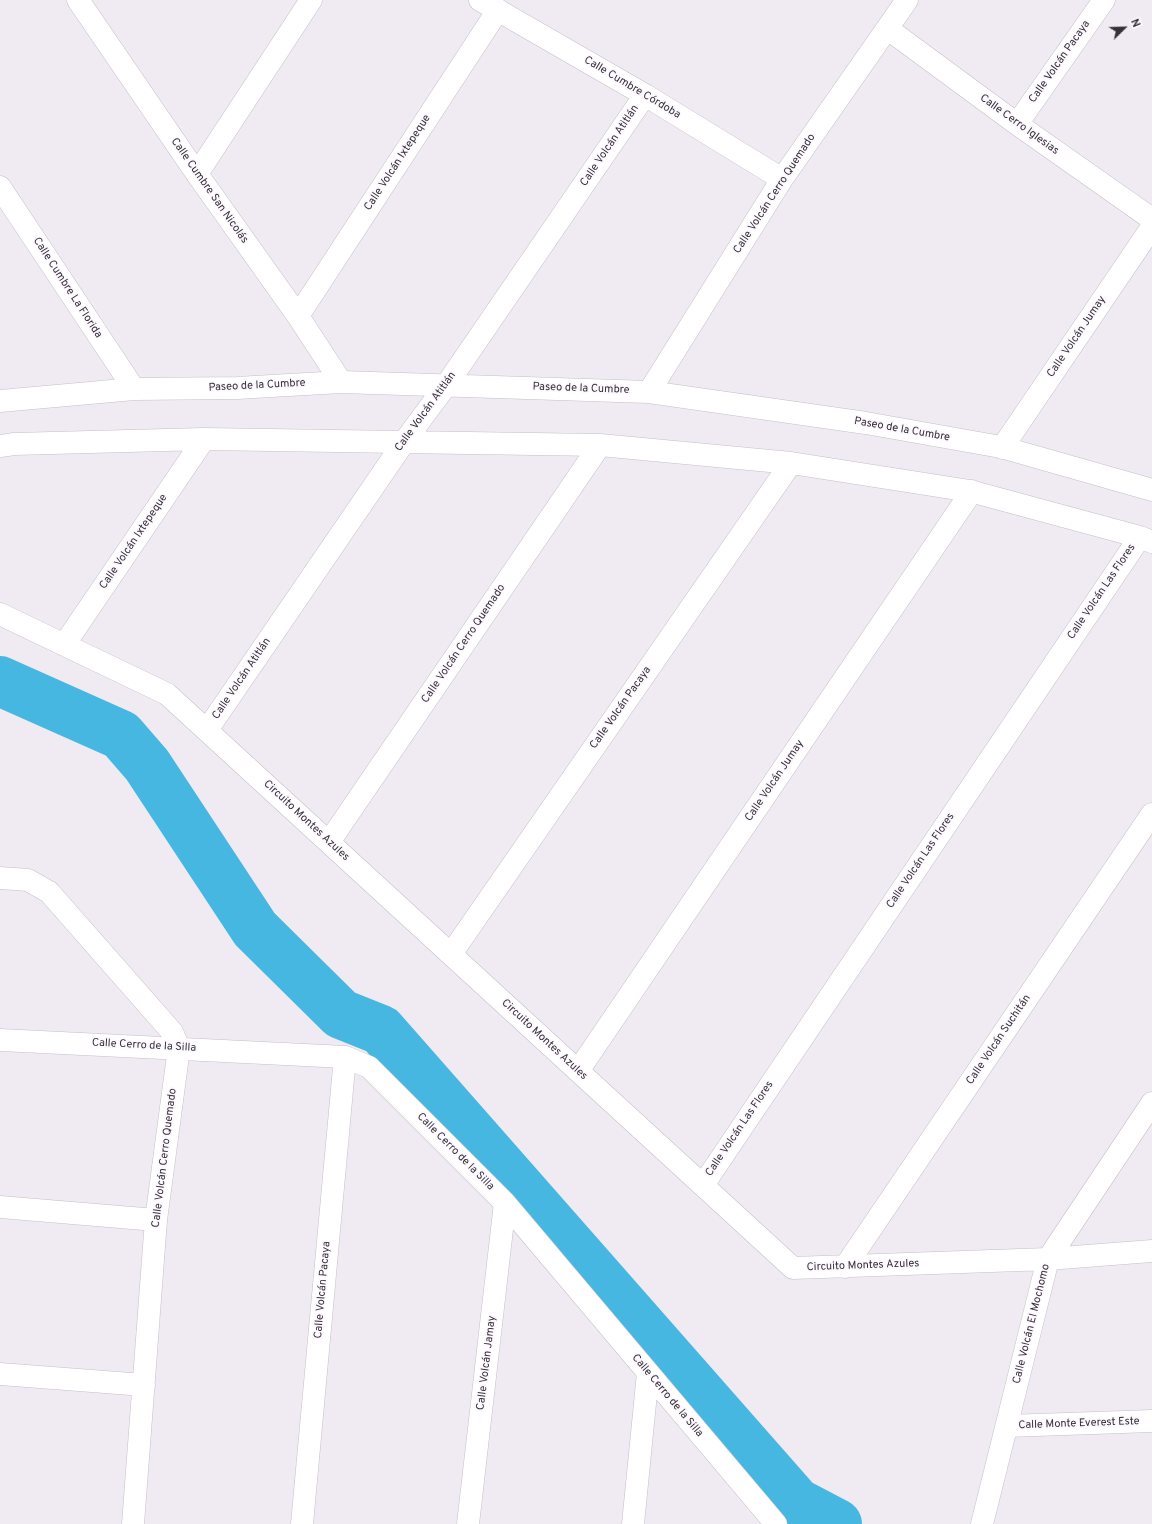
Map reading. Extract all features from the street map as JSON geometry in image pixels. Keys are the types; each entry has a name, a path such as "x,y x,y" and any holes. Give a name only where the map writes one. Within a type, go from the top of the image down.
{"street":[{"name":"Calle Cumbre San Nicolás","path":"78,0 197,174 298,316 341,382"},
{"path":"197,174 310,0"},
{"name":"Calle Volcán Cerro Quemado","path":"649,392 782,179 907,0"},
{"name":"Calle Volcán Pacaya","path":"1017,124 1104,0"},
{"name":"Calle Cumbre Córdoba","path":"489,5 645,95 782,179"},
{"name":"Calle Volcán Ixtepeque","path":"298,316 489,5"},
{"name":"Calle Cerro Iglesias","path":"888,29 1017,124 1152,219"},
{"name":"Calle Volcán Atitlán","path":"207,730 404,442 447,384 645,95"},
{"name":"Calle Cumbre La Florida","path":"0,187 134,390"},
{"name":"Calle Volcán Jumay","path":"1002,448 1152,227"},
{"name":"Paseo de la Cumbre","path":"0,401 134,390 237,388 341,382 447,384 649,392 866,423 1002,448 1152,490"},
{"path":"0,446 14,444 204,439 600,445 791,463 972,491 1146,539"},
{"name":"Calle Volcán Ixtepeque","path":"64,645 204,439"},
{"name":"Calle Volcán Cerro Quemado","path":"329,842 600,445"},
{"name":"Calle Volcán Pacaya","path":"451,954 791,463"},
{"name":"Calle Volcán Jumay","path":"578,1071 972,491"},
{"name":"Calle Volcán Las Flores","path":"703,1185 1146,539"},
{"name":"Circuito Montes Azules","path":"0,614 167,694 793,1268 1048,1260 1152,1252"},
{"name":"Calle Volcán Suchitán","path":"845,1267 1152,814"},
{"path":"0,878 28,880 49,892 172,1032 179,1048"},
{"name":"Calle Cerro de la Silla","path":"0,1040 345,1057 369,1067 505,1203 776,1524"},
{"name":"Calle Volcán Cerro Quemado","path":"133,1524 156,1220 179,1048"},
{"name":"Calle Volcán Pacaya","path":"302,1524 345,1057"},
{"name":"Calle Volcán El Mochomo","path":"982,1524 1048,1260 1152,1103"},
{"name":"Calle Volcán Jamay","path":"468,1524 505,1203"},
{"path":"0,1207 156,1220"},
{"path":"633,1524 648,1373"},
{"path":"0,1374 144,1385"},
{"name":"Calle Monte Everest Este","path":"1007,1426 1152,1422"}],"waterway":[{"path":"0,681 121,735 147,765 255,929 341,1014 381,1030 797,1503 837,1524"}]}
